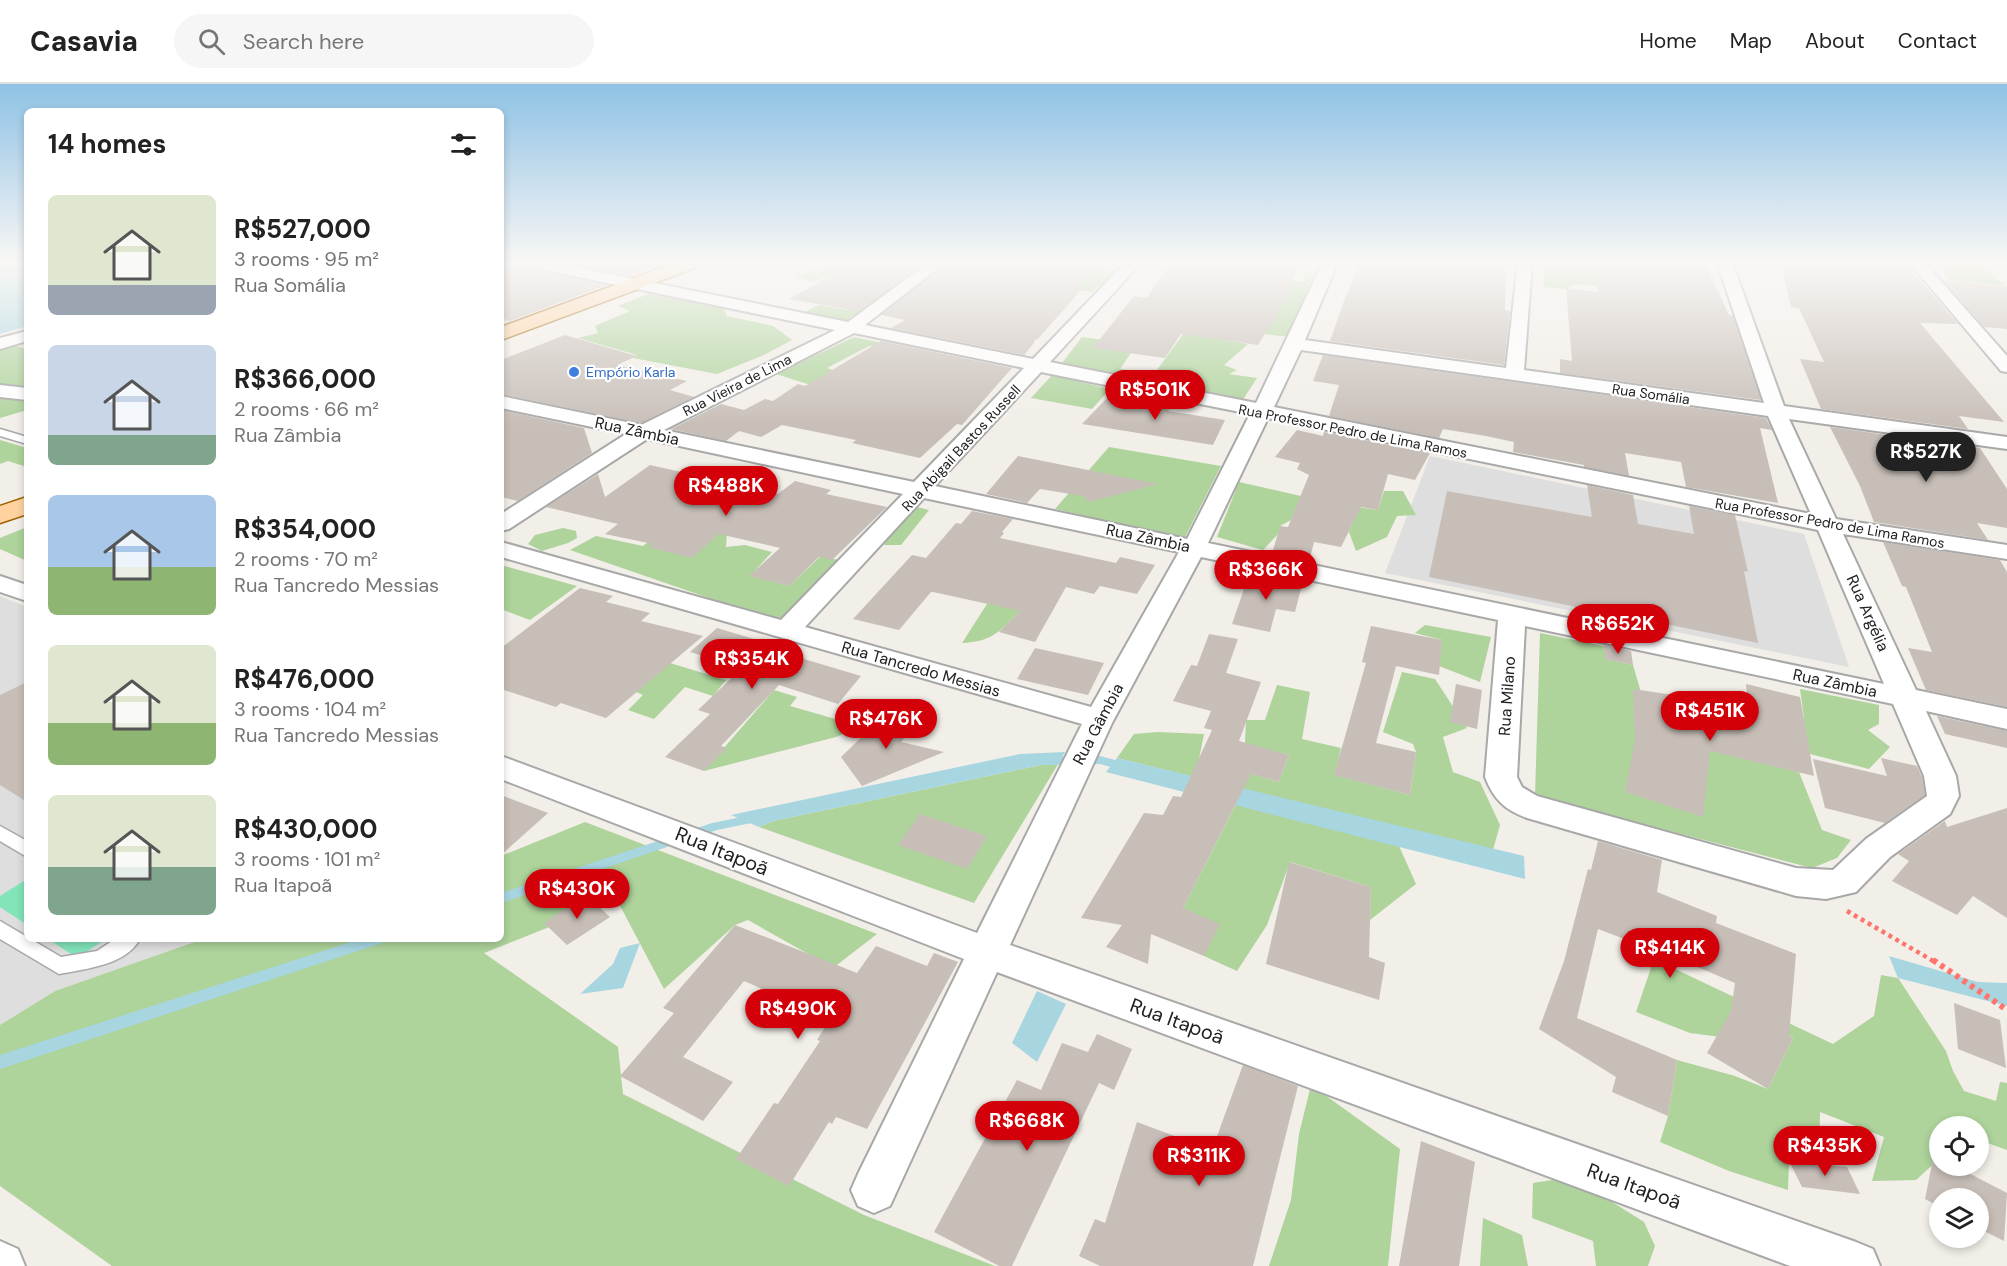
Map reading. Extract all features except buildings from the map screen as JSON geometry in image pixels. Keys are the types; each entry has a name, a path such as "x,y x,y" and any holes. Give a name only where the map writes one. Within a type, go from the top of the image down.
{"main road":[{"path":"504,333 546,317"},
{"path":"0,515 24,506"}],"street":[{"name":"Rua Professor Pedro de Lima Ramos","path":"799,317 1259,412 1829,525 2007,552"},
{"name":"Rua Vieira de Lima","path":"504,522 642,433 850,327 863,317"},
{"name":"Rua Abigail Bastos Russell","path":"786,631 1084,317"},
{"name":"Rua Gâmbia","path":"874,1190 1070,777 1098,721 1194,548 1306,317"},
{"path":"1514,375 1520,317"},
{"name":"Rua Argélia","path":"1743,317 1776,411 1940,776 1943,796 1938,806 1878,848 1843,882 1826,885 1796,882"},
{"path":"1963,317 2007,368"},
{"path":"0,344 24,337"},
{"name":"Rua Somália","path":"1294,344 2007,443"},
{"path":"0,390 24,394"},
{"name":"Rua Zâmbia","path":"504,403 2007,719"},
{"name":"Rua Tancredo Messias","path":"504,550 1098,721"},
{"path":"0,584 24,592"},
{"name":"Rua Milano","path":"1512,615 1501,777 1506,791 1515,800 1539,810 1796,882"},
{"name":"Rua Itapoã","path":"504,768 988,953 1856,1266"}],"lane":[{"path":"0,432 24,440"},
{"path":"0,832 24,848"},
{"path":"0,929 59,966 102,958 126,942"}],"path":[{"path":"1796,882 1946,968 2007,1010"}],"shaded area":[{"path":"1430,456 1804,534 1849,667 1385,573"},
{"path":"0,596 24,606 24,942 194,942 55,991 0,1025"}],"green space":[{"path":"616,317 732,317 773,326 792,340 764,355 717,374 633,358 637,355 578,338 598,333 595,326"},
{"path":"827,317 855,317 848,322"},
{"path":"1298,317 1289,337 1207,327 1199,336 1248,344 1224,365 1237,370 1229,374 1257,378 1242,401 1062,363 1082,337 1137,344 1120,369 1154,374 1195,318"},
{"path":"854,337 921,351 902,353 869,346 827,368 849,376 820,388 776,374"},
{"path":"12,345 24,348 24,411 0,418 0,348"},
{"path":"1052,375 1110,389 1092,409 1031,398"},
{"path":"0,440 24,447 24,466 8,461 0,464"},
{"path":"1109,447 1221,466 1184,539 1055,509"},
{"path":"1239,482 1301,496 1291,520 1280,526 1278,534 1263,550 1217,537"},
{"path":"1384,491 1403,491 1416,515 1397,516 1387,537 1356,551 1349,532 1346,538 1359,509 1357,507 1378,510"},
{"path":"913,506 929,510 901,545 884,545 891,531"},
{"path":"690,509 727,533 726,547 745,545 772,552 750,576 789,586 820,557 847,561 785,618 761,616 570,550 596,536 643,546"},
{"path":"24,528 24,560 0,549 0,538"},
{"path":"563,528 576,531 577,538 542,551 528,544 535,535"},
{"path":"504,566 577,586 530,620 504,610"},
{"path":"1003,579 1023,608 997,633 982,640 962,643"},
{"path":"1425,625 1491,637 1480,682 1439,666 1442,640 1415,633"},
{"path":"1540,633 1604,646 1606,659 1633,665 1642,696 1634,704 1636,750 1667,740 1799,772 1822,830 1851,840 1837,858 1812,868 1535,796"},
{"path":"670,663 726,680 713,696 685,687 654,719 628,710 643,695 636,692"},
{"path":"1402,672 1435,679 1467,728 1443,737 1453,772 1480,782 1500,825 1493,850 1117,758 1134,734 1158,732 1204,734 1199,759 1279,782 1289,755 1245,744 1246,720 1265,720 1277,685 1310,692 1302,739 1341,748 1335,775 1410,795 1416,752 1413,744 1383,732"},
{"path":"1800,689 1879,705 1879,724 1868,730 1890,747 1869,769 1806,753 1799,725 1804,718"},
{"path":"774,690 797,697 790,706 860,726 836,737 704,771"},
{"path":"1060,761 974,903 759,827 773,821"},
{"path":"1236,804 1399,846 1416,884 1370,920 1371,887 1290,862 1267,925 1237,971 1204,956 1183,908"},
{"path":"585,822 877,934 833,968 748,920 735,925 664,989 617,900 484,953 618,1047 623,1094 864,1215 995,1266 112,1266 0,1186 0,1025 55,991 194,942 504,942 504,855"},
{"path":"24,881 24,923 0,907 0,896"},
{"path":"53,942 101,942 77,958"},
{"path":"1654,959 1833,1044 1874,1016 1881,975 1898,978 1946,1051 1953,1071 1964,1091 1996,1101 2000,1082 2007,1083 2007,1150 1989,1144 1989,1116 1929,1116 1929,1168 1916,1180 1872,1181 1884,1137 1820,1112 1819,1159 1795,1156 1789,1160 1788,1190 1729,1171 1660,1142 1668,1116 1677,1060 1735,1076 1768,1089 1793,1038 1735,1006 1721,1037 1690,1033 1636,1012"},
{"path":"1311,1085 1400,1149 1388,1266 1269,1266 1291,1200 1299,1134"},
{"path":"1552,1180 1593,1190 1644,1222 1655,1246 1648,1266 1596,1266 1593,1241 1532,1218 1533,1183"},
{"path":"1483,1218 1522,1235 1528,1266 1480,1266"}],"water":[{"path":"0,317 24,317 24,327 0,334"},
{"path":"1065,752 1060,761 773,821 759,827 731,815 1020,754"},
{"path":"1117,758 1524,856 1525,879 1106,772"},
{"path":"640,943 623,988 580,994 613,964 620,948"},
{"path":"1889,956 1978,982 2007,983 2007,1006 1898,978"},
{"path":"1037,991 1066,1004 1037,1062 1012,1043"}],"waterway":[{"path":"1046,761 1100,760 1126,767"},
{"path":"504,897 716,826 757,818"},
{"path":"0,1062 368,942"}],"place":[{"name":"Empório Karla","path":"574,372"}]}
